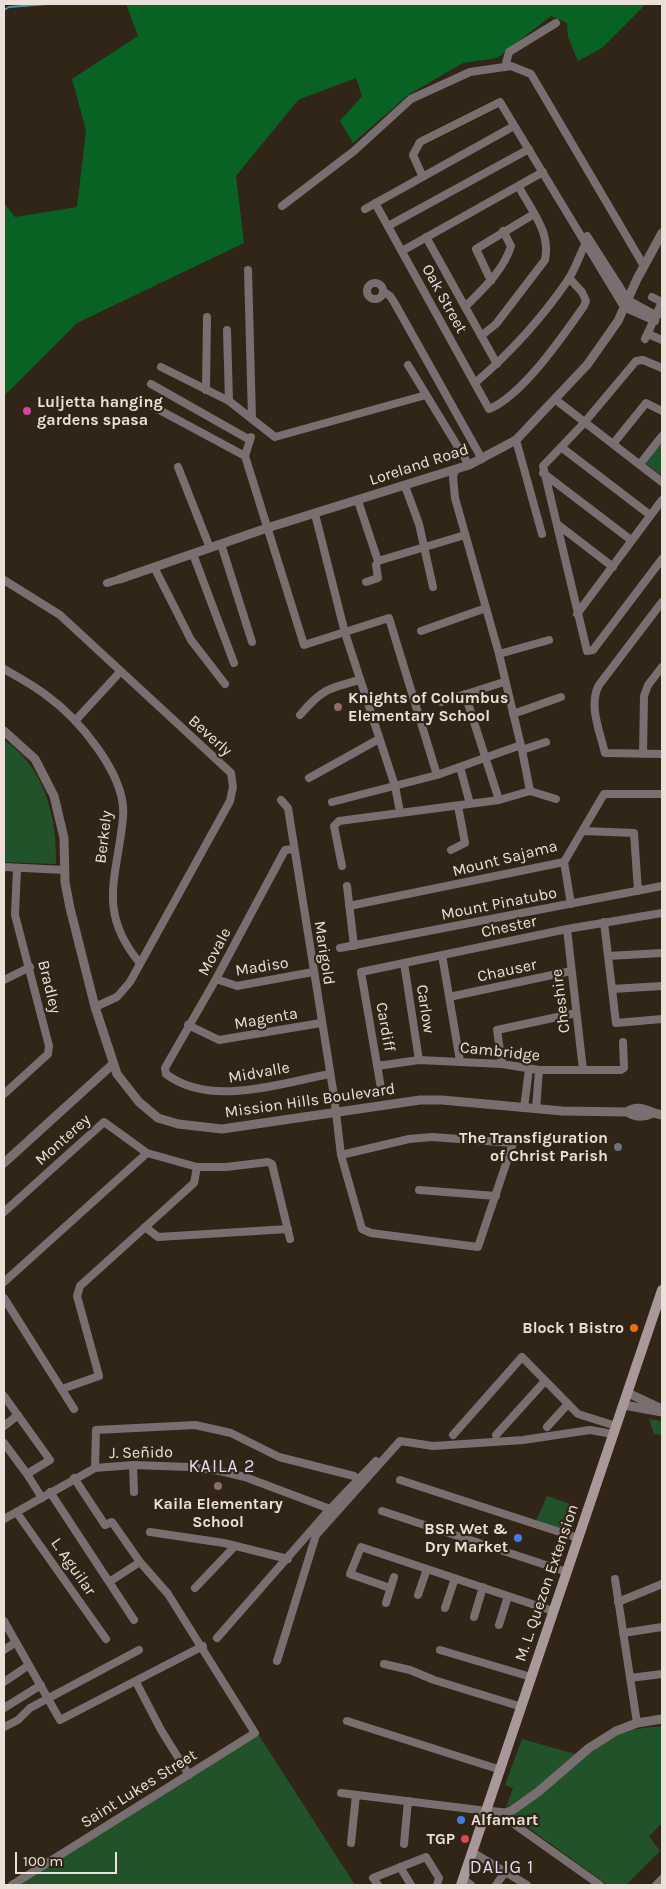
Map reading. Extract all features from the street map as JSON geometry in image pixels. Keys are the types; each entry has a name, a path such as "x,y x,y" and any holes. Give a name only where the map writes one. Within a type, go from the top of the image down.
{"main road":[{"name":"M. L. Quezon Extension","path":"465,1883 472,1852 662,1290"}],"street":[{"path":"505,67 509,52 556,23"},
{"path":"282,206 354,151 411,99 470,72 511,66 531,74 644,266"},
{"path":"422,175 413,155 420,142 500,102 626,303 656,319"},
{"path":"365,209 422,175 514,126"},
{"path":"388,226 530,149"},
{"path":"402,251 543,172"},
{"path":"482,336 496,324 545,260 547,248 545,235 519,186"},
{"name":"Oak Street","path":"376,203 489,409 498,405 528,377 546,357 584,306 586,301 582,292 569,278"},
{"path":"491,280 476,249 534,214"},
{"path":"465,307 491,280 511,246 503,231"},
{"name":"Loreland Road","path":"120,579 267,528 470,466 516,440 556,400 611,333 662,233"},
{"path":"426,237 497,364"},
{"path":"475,383 497,364 529,330 569,278 587,241"},
{"path":"248,270 252,419"},
{"path":"384,292 394,302 482,459"},
{"path":"652,297 662,302 647,336 662,340"},
{"path":"206,390 207,317"},
{"path":"227,330 229,401"},
{"path":"662,368 643,360 636,361 584,422 543,466 543,473 585,648 590,652 662,559"},
{"path":"408,365 470,466"},
{"path":"160,366 229,401 275,437 426,395"},
{"path":"151,384 250,438 245,456 304,646 389,618 436,775"},
{"path":"139,399 245,456"},
{"path":"556,400 662,482"},
{"path":"613,444 646,403 662,411"},
{"path":"640,464 662,436"},
{"path":"516,440 542,534"},
{"path":"561,447 650,515"},
{"path":"178,467 210,548"},
{"path":"455,470 453,477 455,498 499,654 504,682 522,747 530,791"},
{"path":"543,473 631,540"},
{"path":"405,486 419,524 432,587"},
{"path":"577,614 662,500"},
{"path":"358,501 378,561 376,565 378,578 366,582"},
{"path":"315,514 345,633 394,786 400,812"},
{"path":"556,524 613,567"},
{"path":"378,561 465,535"},
{"path":"221,544 252,642"},
{"path":"193,554 234,663"},
{"path":"154,567 191,640 225,684"},
{"path":"107,584 120,579"},
{"name":"Beverly","path":"4,580 60,615 231,773 233,787 230,801 130,982 116,997 95,1007"},
{"path":"662,602 594,692 596,717 605,753 662,754"},
{"path":"421,631 486,608"},
{"path":"499,654 549,640"},
{"path":"643,754 644,696 648,686 662,667"},
{"name":"Berkely","path":"4,669 47,696 75,721 108,764 122,796 123,816 114,869 115,918 122,937 140,962"},
{"path":"75,721 120,672"},
{"path":"300,715 324,690 360,680"},
{"path":"441,702 504,682"},
{"path":"466,694 499,800"},
{"path":"513,714 561,697"},
{"name":"Mission Hills Boulevard","path":"4,731 35,759 54,796 64,838 64,870 70,908 95,1007 113,1064 124,1085 139,1102 158,1118 178,1124 222,1129 420,1100 442,1100 536,1109 627,1112 639,1116 662,1115"},
{"path":"309,778 379,739"},
{"path":"332,802 436,775 522,747 546,742"},
{"path":"460,767 470,804"},
{"path":"342,866 334,824 400,812 499,800 530,791 556,799"},
{"name":"Mount Sajama","path":"349,906 564,862 584,831 604,794 662,794"},
{"name":"Marigold","path":"281,800 288,808 341,1155 362,1229 371,1233 478,1246 496,1196"},
{"path":"451,850 466,843 458,806"},
{"path":"584,831 634,833 638,891"},
{"name":"Movale","path":"166,1074 165,1068 216,979 285,850 293,849"},
{"path":"564,862 571,904"},
{"path":"4,868 64,870"},
{"name":"Bradley","path":"4,1094 48,1054 48,1039 15,915 17,868"},
{"path":"347,886 354,946"},
{"name":"Mount Pinatubo","path":"340,948 662,886"},
{"name":"Chester","path":"361,972 567,929 662,913"},
{"path":"604,922 616,1023 662,1019"},
{"name":"Cheshire","path":"567,929 583,1070"},
{"path":"608,956 662,953"},
{"path":"442,955 460,1061"},
{"name":"Carlow","path":"404,963 419,1060"},
{"path":"4,980 30,967"},
{"name":"Chauser","path":"449,997 572,971"},
{"name":"Madiso","path":"216,979 237,986 313,972"},
{"name":"Cardiff","path":"361,972 380,1088"},
{"path":"612,990 662,986"},
{"path":"502,1064 498,1030 576,1013"},
{"name":"Magenta","path":"188,1025 219,1040 321,1023"},
{"name":"Cambridge","path":"377,1066 419,1060 502,1064 540,1070 620,1070 624,1068 623,1042"},
{"path":"4,1163 113,1064"},
{"path":"524,1108 529,1069"},
{"path":"536,1109 540,1070"},
{"name":"Midvalle","path":"166,1074 183,1086 228,1093 330,1074"},
{"name":"Monterey","path":"4,1212 104,1122 147,1153 197,1167 226,1167 268,1162 272,1164 290,1239"},
{"path":"341,1155 409,1139 432,1137 513,1143 496,1196 419,1190"},
{"path":"4,1282 147,1153"},
{"path":"62,1389 98,1376 77,1296 80,1286 194,1183 197,1167"},
{"path":"145,1227 158,1237 288,1229"},
{"path":"4,1298 74,1409"},
{"path":"453,1434 522,1357 567,1405 578,1414 615,1430"},
{"path":"496,1435 544,1381"},
{"path":"628,1393 662,1410"},
{"path":"4,1396 50,1460 28,1474"},
{"path":"547,1427 567,1405"},
{"path":"624,1405 656,1412 662,1410"},
{"path":"4,1426 18,1415"},
{"path":"95,1468 96,1430 195,1425 231,1433 279,1457 354,1476 358,1479"},
{"path":"277,1661 316,1535 400,1440 433,1446 505,1441 590,1430 615,1430"},
{"path":"4,1443 28,1474 42,1498"},
{"path":"217,1638 330,1509 377,1461 384,1458"},
{"path":"133,1465 134,1492"},
{"name":"J. Señido","path":"4,1519 74,1478 95,1468 133,1465 190,1466 220,1470 245,1477 330,1509"},
{"path":"4,1621 60,1720 203,1646 168,1594 140,1562 112,1522 104,1525 74,1478"},
{"path":"400,1480 578,1538"},
{"path":"50,1492 134,1620"},
{"path":"382,1511 567,1572"},
{"name":"L. Aguilar","path":"17,1513 106,1639"},
{"path":"150,1532 235,1546 288,1559"},
{"path":"195,1588 235,1546"},
{"path":"390,1588 350,1574 361,1547 553,1611"},
{"path":"109,1582 140,1562"},
{"path":"418,1595 427,1569"},
{"path":"386,1602 394,1577"},
{"path":"445,1608 455,1578"},
{"path":"615,1579 637,1723"},
{"path":"618,1602 662,1584"},
{"path":"474,1617 483,1588"},
{"path":"499,1625 508,1596"},
{"path":"623,1633 662,1628"},
{"path":"4,1650 16,1642"},
{"name":"Saint Lukes Street","path":"12,1885 255,1733 203,1646"},
{"path":"4,1727 18,1720 30,1708 139,1650"},
{"path":"440,1650 531,1677"},
{"path":"384,1664 410,1670 434,1680 522,1707"},
{"path":"4,1682 29,1665"},
{"path":"630,1678 662,1674"},
{"path":"136,1682 160,1730 189,1774"},
{"path":"4,1708 41,1685"},
{"path":"341,1793 505,1813 511,1811 538,1792 589,1748 616,1731 637,1723 662,1719"},
{"path":"348,1721 500,1770"},
{"path":"351,1843 356,1795"},
{"path":"404,1844 408,1801"},
{"path":"505,1813 511,1822 600,1885"},
{"path":"472,1852 527,1885"},
{"path":"378,1885 373,1878 426,1857 439,1878 437,1885"},
{"path":"400,1867 412,1885"},
{"path":"496,1885 505,1872"},
{"path":"656,1885 662,1879"}],"green space":[{"path":"126,4 646,4 602,48 578,61 568,37 567,23 551,16 497,58 463,63 408,95 353,143 340,121 362,96 356,78 298,100 236,176 244,243 77,323 4,396 4,203 15,217 77,207 86,130 72,79 138,36"},
{"path":"662,442 662,476 645,463"},
{"path":"4,740 30,764 46,795 54,829 56,864 4,862"},
{"path":"649,1419 662,1421 662,1435 654,1434"},
{"path":"547,1496 579,1507 571,1533 536,1521"},
{"path":"662,1726 662,1823 649,1836 660,1851 626,1885 608,1885 512,1816 603,1743 627,1731"},
{"path":"258,1734 355,1885 20,1885"},
{"path":"522,1739 575,1754 535,1789 506,1808 513,1788 505,1785"}],"waterway":[{"path":"4,10 9,7 47,4"}],"place":[{"name":"Luljetta hanging gardens spasa","path":"27,411"},
{"name":"Knights of Columbus Elementary School","path":"338,707"},
{"name":"The Transfiguration of Christ Parish","path":"618,1147"},
{"name":"Block 1 Bistro","path":"634,1328"},
{"name":"Kaila Elementary School","path":"218,1486"},
{"name":"BSR Wet & Dry Market","path":"518,1538"},
{"name":"Alfamart","path":"461,1820"},
{"name":"TGP","path":"465,1839"}],"district":[{"name":"KAILA 2","path":"222,1467"},
{"name":"DALIG 1","path":"502,1868"}]}
